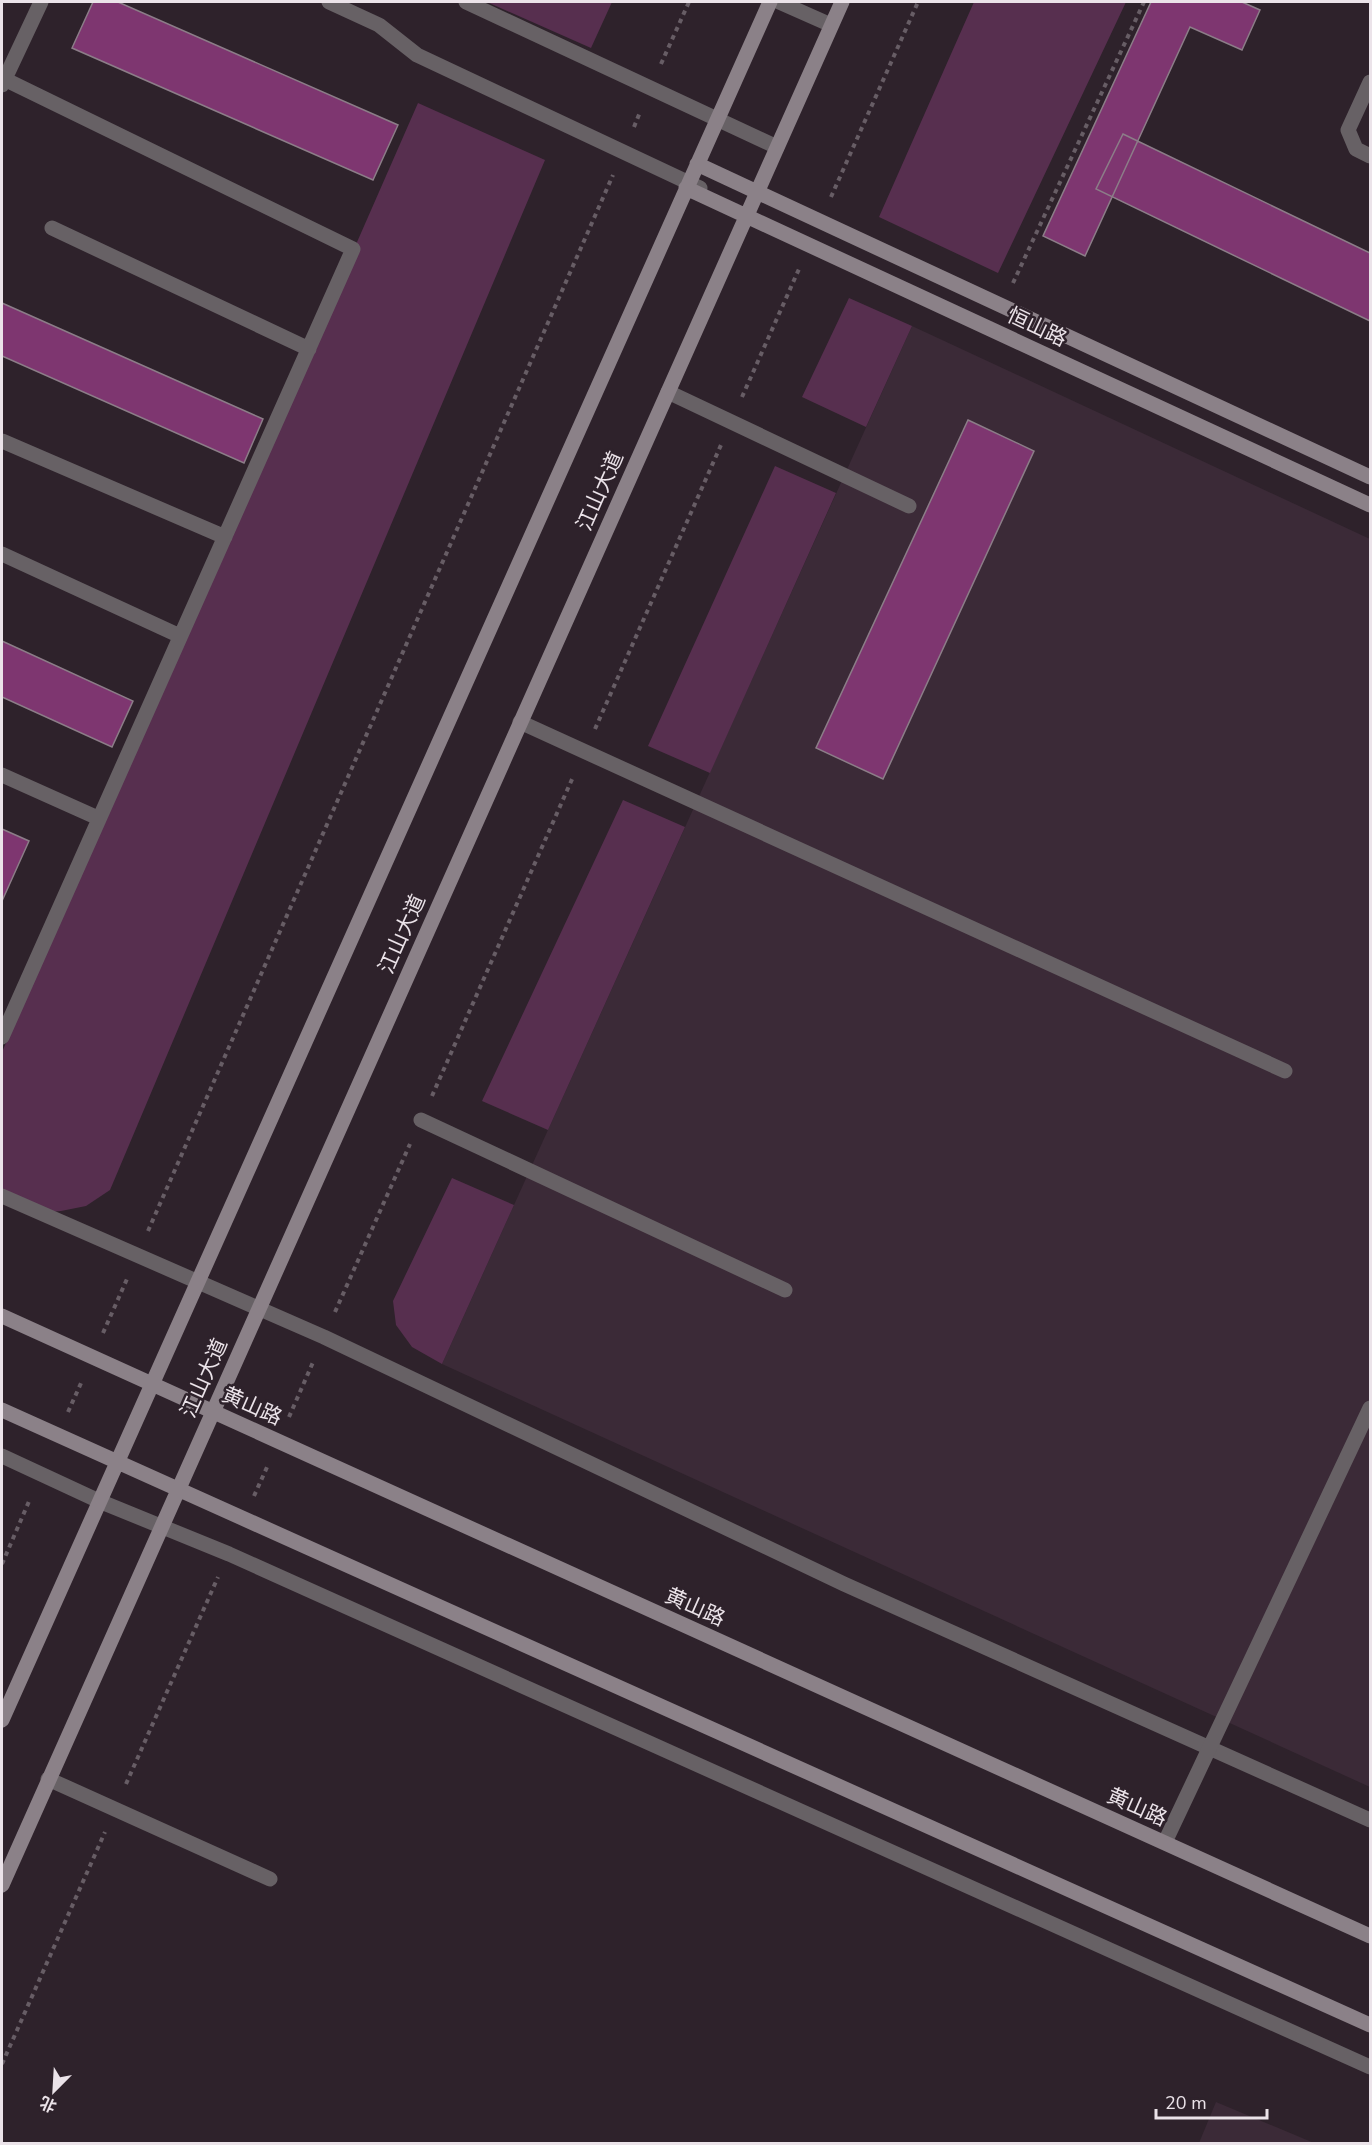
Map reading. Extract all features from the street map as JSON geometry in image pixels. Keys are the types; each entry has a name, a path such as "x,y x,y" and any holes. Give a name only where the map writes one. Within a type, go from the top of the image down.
{"main road":[{"path":"2,1720 770,2"},
{"name":"江山大道","path":"2,1885 842,2"},
{"name":"恒山路","path":"697,164 1371,477"},
{"name":"恒山路","path":"687,185 810,245 1371,506"},
{"name":"黄山路","path":"2,1316 1371,1936"},
{"path":"2,1410 1371,2025"}],"street":[{"path":"2,1037 353,249 2,81 41,2"},
{"path":"329,2 379,25 417,56 623,152 687,185"},
{"path":"466,2 777,147"},
{"path":"779,2 831,26"},
{"path":"1371,82 1348,130 1356,149 1371,156"},
{"path":"52,228 309,348"},
{"path":"668,392 909,507"},
{"path":"2,441 225,537"},
{"path":"2,554 180,636"},
{"path":"520,722 1285,1071"},
{"path":"2,775 98,818"},
{"path":"421,1120 785,1290"},
{"path":"2,1196 324,1337 844,1584 1371,1820"},
{"path":"1165,1842 1371,1408"},
{"path":"2,1456 99,1501 229,1554 1371,2067"},
{"path":"48,1779 270,1879"}],"path":[{"path":"58,1435 689,2"},
{"path":"820,221 918,2"},
{"path":"1002,306 1144,2"},
{"path":"244,1519 810,245"},
{"path":"2,1564 41,1474"},
{"path":"2,2064 229,1554"}],"shaded area":[{"path":"487,2 612,2 591,48"},
{"path":"974,2 1126,2 998,273 879,217"},
{"path":"418,103 545,160 110,1190 86,1206 61,1211 37,1213 2,1201 2,1052"},
{"path":"849,298 912,326 866,427 802,397"},
{"path":"912,326 1370,539 1370,1787 442,1364"},
{"path":"775,466 836,493 710,773 648,746"},
{"path":"623,800 685,827 548,1130 482,1101"},
{"path":"452,1178 514,1205 442,1364 412,1347 396,1325 393,1301"},
{"path":"1216,2102 1314,2143 1199,2143"}],"building":[{"path":"93,2 118,2 398,125 373,180 72,48"},
{"path":"1151,2 1242,2 1260,10 1242,50 1190,27 1085,256 1043,236"},
{"path":"1123,134 1370,253 1370,321 1096,189"},
{"path":"2,303 263,419 244,463 2,356"},
{"path":"968,420 1034,451 883,779 816,748"},
{"path":"2,641 133,701 112,747 2,697"},
{"path":"2,829 29,841 2,901"}]}
